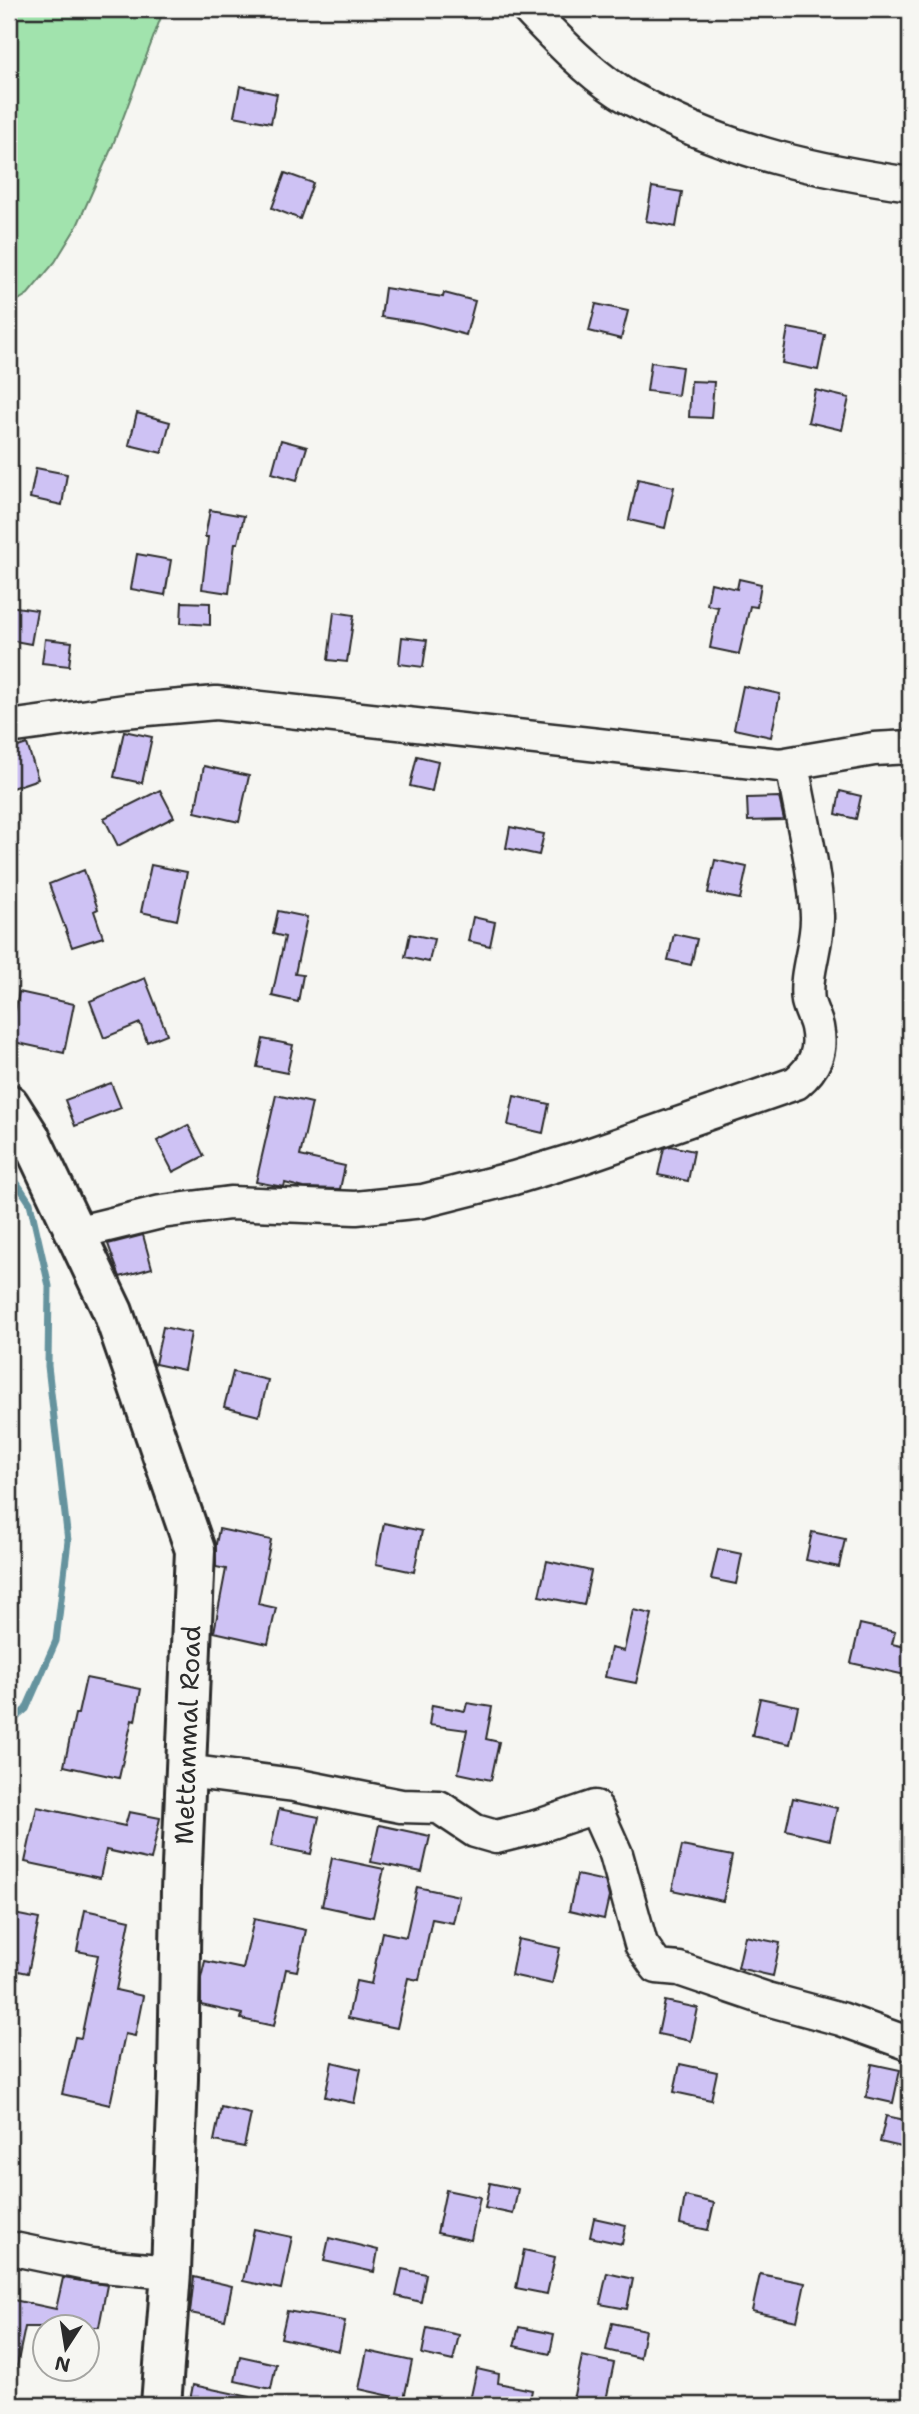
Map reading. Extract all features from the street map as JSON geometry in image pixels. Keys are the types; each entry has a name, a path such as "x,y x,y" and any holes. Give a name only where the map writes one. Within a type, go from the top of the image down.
{"main road":[{"name":"Mettammal Road","path":"9,1104 30,1137 113,1312 195,1550 181,1890 171,2272 161,2405"}],"street":[{"path":"528,9 567,50 619,92 676,122 746,150 839,174 910,184"},
{"path":"9,727 124,711 216,703 780,765 874,749 910,747"},
{"path":"75,1233 161,1212 230,1203 356,1208 423,1201 539,1171 796,1083 811,1071 817,1055 817,1027 808,1001 809,971 816,940 817,919 814,877 792,763"},
{"path":"186,1770 294,1785 401,1806 439,1807 475,1831 496,1837 595,1807 616,1854 641,1944 656,1967 679,1969 767,1999 841,2019 910,2044"},
{"path":"9,2248 91,2264 171,2272"}],"green space":[{"path":"9,9 164,9 112,147 77,226 55,262 28,294 9,306"}],"building":[{"path":"240,86 277,94 271,123 234,116"},
{"path":"285,173 313,183 300,219 272,208"},
{"path":"652,187 682,192 676,227 646,221"},
{"path":"385,288 443,297 444,293 475,301 466,335 421,323 381,317"},
{"path":"596,304 628,311 621,339 589,331"},
{"path":"788,328 825,335 818,370 782,363"},
{"path":"651,362 682,367 678,395 647,391"},
{"path":"691,381 714,382 711,418 689,417"},
{"path":"815,390 849,398 842,430 808,422"},
{"path":"137,413 170,422 162,453 129,445"},
{"path":"281,440 307,447 297,480 272,473"},
{"path":"36,468 67,474 62,505 30,498"},
{"path":"638,479 674,487 665,528 629,520"},
{"path":"210,510 244,516 238,543 235,543 229,593 202,589 208,537 205,537"},
{"path":"137,554 171,560 165,595 131,589"},
{"path":"739,579 761,584 757,607 750,606 739,654 710,648 718,607 707,605 711,583 737,589"},
{"path":"182,602 210,603 210,625 181,623"},
{"path":"9,606 37,610 31,644 9,640"},
{"path":"334,612 354,615 347,662 328,660"},
{"path":"402,637 427,640 423,667 399,664"},
{"path":"45,639 72,642 69,666 42,663"},
{"path":"743,686 780,694 771,737 734,729"},
{"path":"124,731 152,737 142,783 114,777"},
{"path":"27,744 38,779 9,789 9,750"},
{"path":"417,756 438,761 432,791 410,786"},
{"path":"204,766 249,776 239,822 195,812"},
{"path":"160,790 174,817 118,846 104,818"},
{"path":"840,791 861,796 856,819 836,814"},
{"path":"779,797 784,820 748,821 747,798"},
{"path":"510,827 544,834 539,855 506,848"},
{"path":"715,860 747,867 740,899 708,893"},
{"path":"151,865 187,872 177,920 141,912"},
{"path":"84,870 98,909 94,911 103,937 72,947 49,884"},
{"path":"278,911 307,917 295,974 303,975 298,1002 272,996 285,937 273,934"},
{"path":"473,917 495,922 490,946 468,941"},
{"path":"410,934 434,939 429,962 405,957"},
{"path":"674,934 697,939 691,965 668,960"},
{"path":"145,978 167,1034 147,1042 140,1023 104,1038 90,1001"},
{"path":"19,992 74,1004 64,1053 9,1041"},
{"path":"263,1039 293,1045 287,1073 257,1067"},
{"path":"111,1083 121,1108 75,1126 65,1100"},
{"path":"276,1095 312,1103 300,1156 345,1166 340,1189 304,1188 285,1183 284,1187 256,1182"},
{"path":"514,1096 549,1104 543,1133 508,1125"},
{"path":"188,1125 204,1156 173,1172 157,1141"},
{"path":"671,1146 694,1151 688,1181 658,1175 664,1148"},
{"path":"143,1235 152,1268 120,1277 108,1244"},
{"path":"163,1327 191,1333 184,1370 155,1364"},
{"path":"233,1372 268,1380 259,1416 224,1407"},
{"path":"384,1523 422,1531 414,1572 376,1564"},
{"path":"219,1529 271,1540 258,1604 276,1608 268,1644 214,1632 226,1569 216,1567"},
{"path":"812,1532 845,1539 839,1567 806,1560"},
{"path":"718,1549 742,1554 736,1584 711,1579"},
{"path":"547,1561 591,1571 584,1605 539,1596"},
{"path":"633,1610 652,1614 636,1683 605,1677 611,1648 624,1651"},
{"path":"860,1624 895,1632 892,1644 910,1648 910,1676 851,1663"},
{"path":"86,1678 141,1689 119,1778 64,1766"},
{"path":"760,1698 798,1706 790,1744 752,1736"},
{"path":"467,1703 492,1707 486,1739 499,1742 491,1780 458,1773 467,1730 429,1725 432,1705 465,1711"},
{"path":"793,1798 837,1808 830,1840 786,1830"},
{"path":"37,1807 125,1826 129,1812 160,1818 151,1860 106,1850 100,1878 25,1862"},
{"path":"279,1809 319,1817 311,1854 271,1846"},
{"path":"379,1825 430,1836 422,1872 371,1862"},
{"path":"682,1846 732,1856 723,1901 672,1890"},
{"path":"332,1858 384,1869 373,1917 322,1906"},
{"path":"577,1875 605,1881 609,1897 604,1919 569,1911"},
{"path":"417,1887 459,1896 453,1923 432,1919 419,1980 408,1978 397,2028 348,2018 356,1981 371,1984 382,1932 406,1937"},
{"path":"85,1910 130,1920 116,1990 143,1996 135,2036 125,2034 110,2105 62,2094 75,2037 81,2038 98,1955 77,1951"},
{"path":"9,1913 39,1919 28,1973 9,1969"},
{"path":"254,1919 306,1930 297,1971 286,1969 274,2026 241,2019 242,2014 201,2005 201,1978 205,1961 243,1969"},
{"path":"745,1936 780,1943 773,1976 738,1968"},
{"path":"518,1939 560,1948 552,1984 511,1975"},
{"path":"665,2001 698,2008 691,2041 658,2034"},
{"path":"332,2062 361,2069 354,2103 325,2097"},
{"path":"680,2064 717,2072 711,2100 674,2092"},
{"path":"872,2064 900,2070 893,2103 866,2097"},
{"path":"221,2107 251,2114 244,2147 214,2141"},
{"path":"886,2116 910,2121 910,2149 880,2142"},
{"path":"490,2183 518,2189 513,2214 485,2208"},
{"path":"446,2190 480,2197 471,2240 437,2233"},
{"path":"685,2196 714,2203 708,2230 680,2224"},
{"path":"594,2218 626,2225 622,2244 590,2237"},
{"path":"254,2229 292,2237 281,2289 243,2281"},
{"path":"329,2238 378,2250 374,2272 324,2261"},
{"path":"524,2250 555,2257 547,2294 516,2288"},
{"path":"402,2269 426,2274 421,2302 396,2296"},
{"path":"607,2273 633,2279 627,2309 600,2304"},
{"path":"760,2274 805,2283 797,2321 752,2311"},
{"path":"194,2277 232,2286 225,2320 190,2313"},
{"path":"63,2278 107,2285 102,2312 32,2312 32,2327 25,2327 17,2366 9,2365 9,2299 56,2309"},
{"path":"287,2311 345,2321 339,2351 281,2338"},
{"path":"612,2323 645,2330 640,2358 606,2350"},
{"path":"519,2327 554,2334 550,2354 514,2346"},
{"path":"427,2328 459,2335 453,2361 422,2354"},
{"path":"367,2351 412,2361 404,2399 359,2389"},
{"path":"240,2356 276,2364 271,2389 235,2381"},
{"path":"582,2356 614,2363 605,2405 572,2405"},
{"path":"477,2369 499,2374 498,2383 532,2390 529,2405 469,2405"},
{"path":"193,2385 250,2397 249,2405 189,2405"}],"waterway":[{"path":"9,1171 30,1203 49,1286 48,1366 68,1541 56,1641 26,1709 9,1724"}]}
